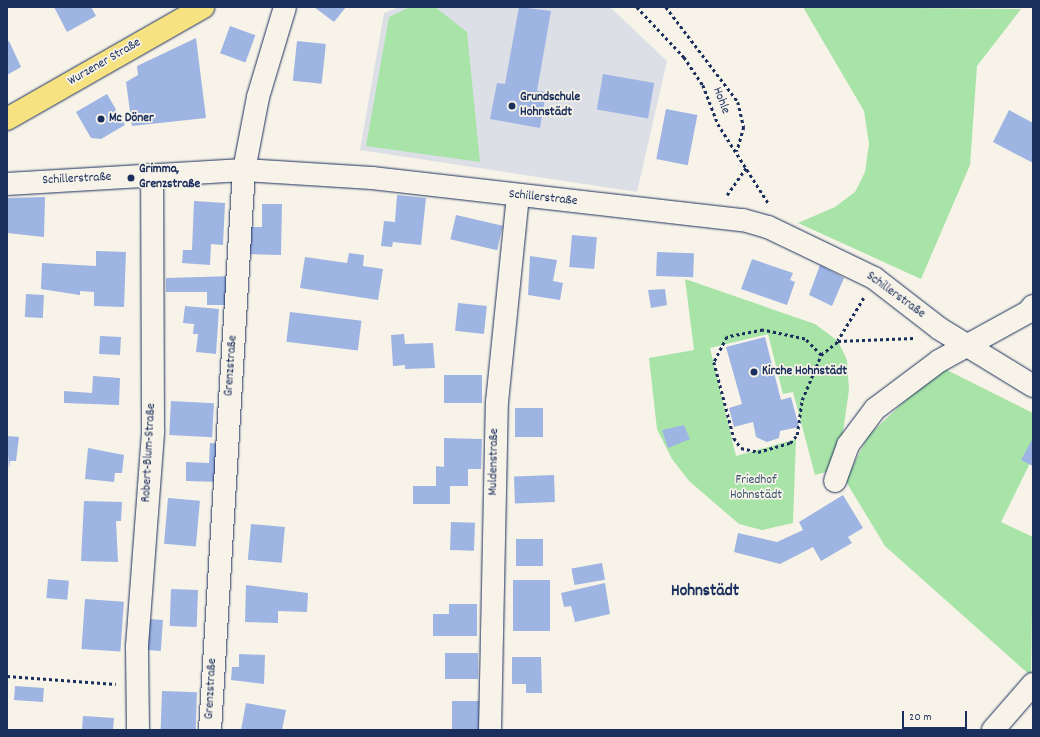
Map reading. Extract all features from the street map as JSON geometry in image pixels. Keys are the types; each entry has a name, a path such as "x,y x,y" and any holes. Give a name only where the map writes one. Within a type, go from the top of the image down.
{"main road":[{"name":"Wurzener Straße","path":"7,119 203,7"}],"street":[{"name":"Grenzstraße","path":"210,730 244,170 258,97 285,7"},
{"name":"Schillerstraße","path":"7,184 244,170 372,178 711,217 768,227 874,278 940,329 1033,386"},
{"name":"Robert-Blum-Straße","path":"138,730 136,686 153,431 152,176"},
{"name":"Muldenstraße","path":"490,730 497,402 518,196"},
{"path":"835,481 848,445 875,410 939,361 970,346 1033,306"},
{"path":"993,730 1033,684"}],"path":[{"name":"Hohle","path":"637,7 684,57 703,85 718,124 766,196 771,212"},
{"path":"666,7 738,102 744,127 737,152"},
{"path":"711,217 747,166"},
{"path":"821,355 804,339 763,330 727,337 714,362 734,438 741,448 758,452 790,443 797,435 802,400 821,355 838,341 874,278"},
{"path":"838,341 919,338"},
{"path":"7,676 136,686"}],"shaded area":[{"name":"Grundschule Hohnstädt","path":"399,7 610,7 667,61 637,192 360,150 384,13"}],"green space":[{"path":"410,7 435,7 467,32 480,162 366,146 389,17"},
{"path":"803,7 1021,9 977,66 970,165 921,279 798,223 835,207 855,192 865,172 869,144 864,111"},
{"name":"Friedhof Hohnstädt","path":"685,279 815,324 838,341 847,360 849,390 842,439 830,471 815,475 793,392 783,394 768,334 710,348 736,456 796,439 793,523 762,530 739,524 689,481 672,459 657,429 649,358 694,350"},
{"path":"941,367 1033,413 1033,457 1001,522 1033,537 1031,676 885,546 845,480 869,435"}],"building":[{"path":"54,7 91,7 96,16 67,32"},
{"path":"314,7 346,7 334,22"},
{"path":"519,7 551,11 537,91 546,92 540,128 490,119 497,83 505,84"},
{"path":"230,26 255,35 245,62 220,53"},
{"path":"196,38 206,118 132,126 126,82 138,75 137,66"},
{"path":"9,41 21,67 7,75 7,42"},
{"path":"297,41 326,44 322,84 293,81"},
{"path":"603,74 654,83 648,118 597,109"},
{"name":"Mc Döner","path":"107,94 125,125 101,139 91,138 76,112"},
{"path":"666,109 697,115 688,165 656,159"},
{"path":"1009,110 1033,123 1033,163 993,142"},
{"path":"397,195 426,198 421,245 393,242 392,247 381,246 384,221 395,222"},
{"path":"45,197 44,237 7,233 7,198"},
{"path":"194,201 225,203 223,245 211,244 210,265 182,263 183,250 192,250"},
{"path":"262,204 282,204 281,255 247,254 248,227 262,227"},
{"path":"456,215 503,226 497,250 450,239"},
{"path":"572,235 597,237 594,269 569,267"},
{"path":"96,251 126,252 124,307 94,306 94,292 80,291 80,295 41,289 42,263 96,266"},
{"path":"657,252 694,253 693,277 656,276"},
{"path":"349,253 364,255 363,266 383,269 378,300 300,288 305,257 347,263"},
{"path":"530,256 557,260 553,281 563,283 560,300 528,295"},
{"path":"752,259 793,273 790,280 795,282 787,305 741,289"},
{"path":"820,265 844,278 832,306 809,295"},
{"path":"233,276 231,305 207,305 207,292 166,292 166,278"},
{"path":"665,289 667,305 651,308 648,290"},
{"path":"26,294 44,295 43,318 25,317"},
{"path":"458,303 487,306 484,334 455,331"},
{"path":"185,306 219,309 216,354 196,352 198,334 193,334 194,324 183,323"},
{"path":"290,312 361,321 358,351 286,342"},
{"path":"404,334 405,344 433,343 435,368 405,369 405,365 393,366 391,335"},
{"path":"100,336 121,337 120,355 99,354"},
{"name":"Kirche Hohnstädt","path":"765,337 781,400 791,397 799,427 780,431 779,438 767,442 756,437 753,422 734,427 729,408 742,404 726,347"},
{"path":"444,375 482,375 482,403 444,403"},
{"path":"93,376 120,378 119,405 64,403 64,391 92,393"},
{"path":"171,401 214,403 212,437 169,435"},
{"path":"515,408 543,408 543,437 515,437"},
{"path":"684,425 690,439 668,448 662,430"},
{"path":"7,436 19,437 16,461 10,461 9,469"},
{"path":"444,438 482,439 481,469 468,469 468,486 450,486 450,504 413,504 413,486 436,486 436,466 444,467"},
{"path":"1033,438 1033,466 1021,460"},
{"path":"210,443 222,444 220,482 186,481 186,462 209,463"},
{"path":"88,448 124,455 122,473 115,473 114,482 85,479"},
{"path":"554,475 555,502 515,503 514,476"},
{"path":"843,495 863,528 848,537 852,543 821,561 813,547 780,564 734,552 738,533 777,542 803,530 799,522"},
{"path":"168,498 200,501 196,547 164,544"},
{"path":"84,501 122,502 121,521 116,521 118,562 81,561"},
{"path":"451,522 475,523 474,551 450,550"},
{"path":"251,524 285,527 282,563 248,560"},
{"path":"516,539 543,539 543,566 516,566"},
{"path":"602,563 605,580 574,585 571,568"},
{"path":"48,579 69,581 67,600 46,598"},
{"path":"513,580 550,580 550,631 513,631"},
{"path":"605,583 610,614 575,622 571,606 564,607 561,593"},
{"path":"246,585 308,593 307,612 278,611 278,623 245,622"},
{"path":"171,589 198,590 197,627 170,626"},
{"path":"85,599 124,602 120,652 82,649"},
{"path":"449,604 477,604 477,636 433,636 433,614 449,614"},
{"path":"149,619 163,620 161,651 147,650"},
{"path":"445,653 478,653 478,679 445,679"},
{"path":"239,654 265,655 264,684 231,680 232,667 239,667"},
{"path":"512,657 541,657 542,693 526,693 526,684 512,684"},
{"path":"15,686 44,688 43,702 14,700"},
{"path":"162,691 197,692 196,730 161,730"},
{"path":"452,701 480,701 480,730 452,730"},
{"path":"246,703 286,710 282,730 241,730"},
{"path":"83,716 114,718 113,730 82,730"}],"place":[{"name":"Grundschule Hohnstädt","path":"512,106"},
{"name":"Mc Döner","path":"101,119"},
{"name":"Grimma, Grenzstraße","path":"131,178"},
{"name":"Kirche Hohnstädt","path":"754,372"}],"district":[{"name":"Hohnstädt","path":"705,593"}]}
